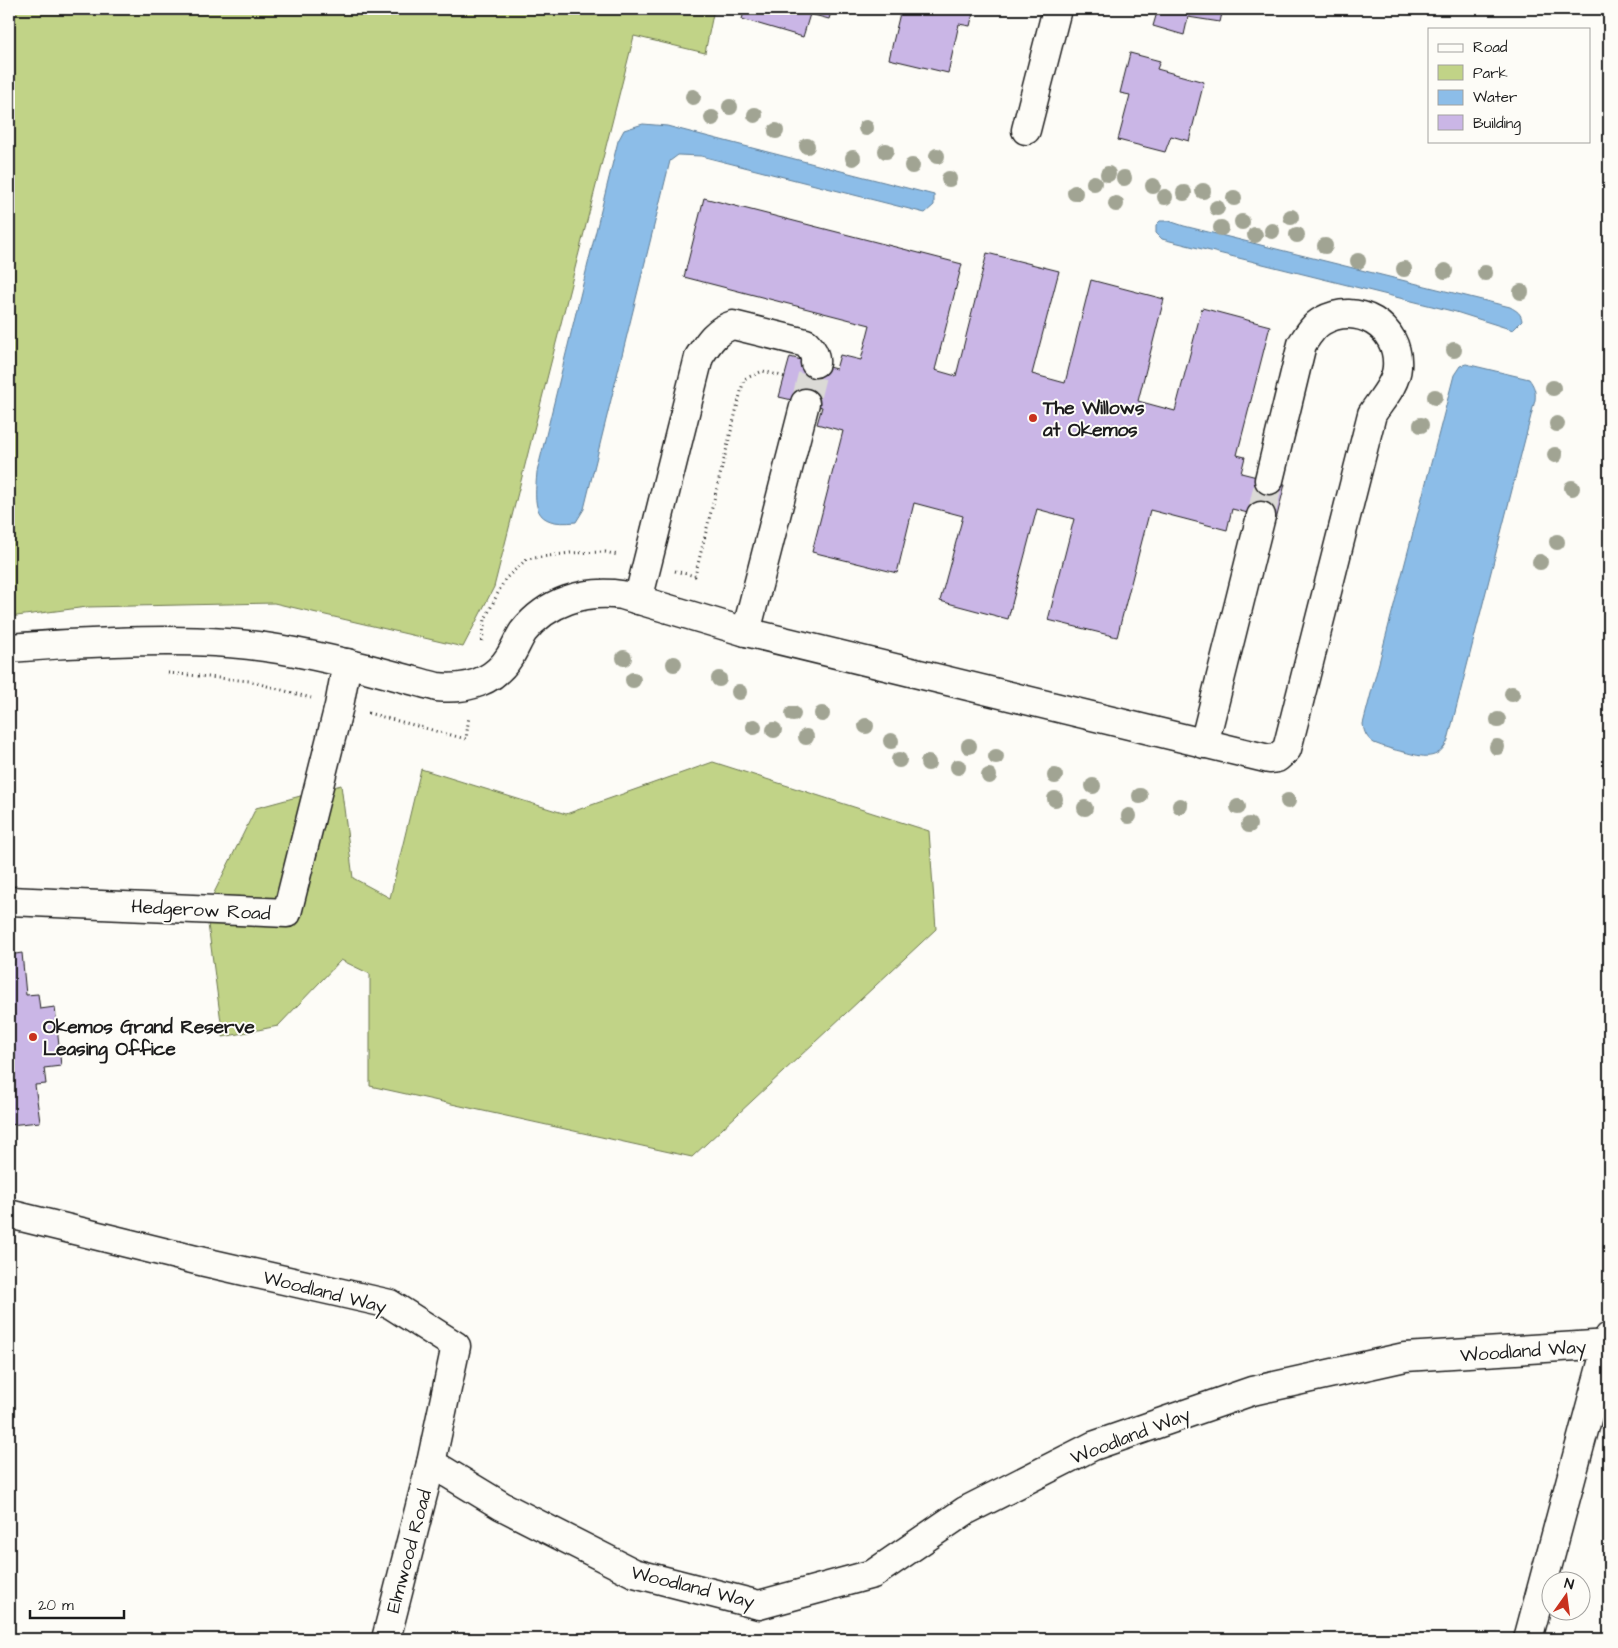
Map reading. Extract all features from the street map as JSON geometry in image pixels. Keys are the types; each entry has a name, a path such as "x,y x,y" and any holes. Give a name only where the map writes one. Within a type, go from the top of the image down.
{"street":[{"path":"1026,130 1057,9"},
{"path":"9,648 46,644 209,642 278,649 347,663 437,687 452,688 474,684 494,674 509,658 523,633 537,617 554,606 573,597 606,593 622,595 746,632 1204,744 1269,759 1277,758 1287,749 1372,414 1394,380 1397,367 1393,341 1375,321 1363,315 1348,313 1334,315 1320,322 1310,331 1302,344 1269,480"},
{"path":"638,600 699,357 712,338 725,327 733,325 806,343 814,353 816,358 815,364"},
{"path":"746,632 805,403"},
{"path":"1204,744 1261,516"},
{"name":"Hedgerow Road","path":"9,901 287,913 339,706 347,663"},
{"name":"Woodland Way","path":"9,1214 200,1261 390,1304 456,1346 431,1464 502,1506 634,1574 759,1604 873,1574 965,1512 1093,1446 1252,1391 1405,1357 1609,1342"},
{"path":"1528,1639 1609,1342"},
{"name":"Elmwood Road","path":"386,1639 431,1464"}],"path":[{"path":"164,673 249,682 466,739 485,618 505,579 527,559 570,553 606,552 695,576 744,379 763,371 785,377"}],"green space":[{"path":"9,9 714,9 705,53 634,36 494,587 463,647 274,603 87,607 9,617"},
{"path":"713,762 929,831 936,929 692,1157 370,1086 370,974 341,960 278,1026 223,1037 206,909 256,808 341,785 353,878 390,898 421,769 566,814"}],"water":[{"path":"643,124 667,126 934,195 934,205 925,213 701,156 678,155 670,161 584,509 576,522 562,523 551,521 539,512 536,504 537,472 618,141 624,130"},
{"path":"1160,221 1169,221 1510,307 1521,316 1522,321 1513,330 1456,312 1162,239 1156,233 1156,225"},
{"path":"1466,364 1529,379 1534,389 1535,400 1448,740 1440,752 1435,755 1424,756 1374,743 1366,735 1363,724 1454,375 1460,366"}],"building":[{"path":"745,9 832,9 829,19 810,14 803,37 742,19"},
{"path":"901,9 974,9 970,26 959,24 948,73 889,59"},
{"path":"1158,9 1223,9 1220,22 1188,17 1184,35 1153,26"},
{"path":"1130,53 1160,61 1157,69 1204,82 1189,141 1171,136 1165,152 1118,140 1130,95 1120,93"},
{"name":"The Willows at Okemos","path":"704,198 962,264 935,370 956,376 987,253 1059,271 1032,374 1065,383 1091,280 1164,299 1138,401 1175,411 1202,308 1270,326 1237,455 1245,457 1241,473 1285,484 1276,520 1232,509 1227,530 1150,510 1117,637 1048,620 1074,519 1037,509 1008,619 940,601 963,516 914,503 897,573 812,552 843,431 817,424 822,407 779,397 790,357 836,369 840,355 861,360 870,325 684,277"},
{"name":"Okemos Grand Reserve Leasing Office","path":"22,953 26,995 38,994 40,1009 55,1007 61,1066 44,1068 46,1084 35,1085 40,1122 9,1125 9,955"}],"tunnel":[{"path":"805,403 815,363"},
{"path":"1261,516 1269,480"}],"place":[{"name":"The Willows at Okemos","path":"1033,418"},
{"name":"Okemos Grand Reserve Leasing Office","path":"33,1037"}]}
